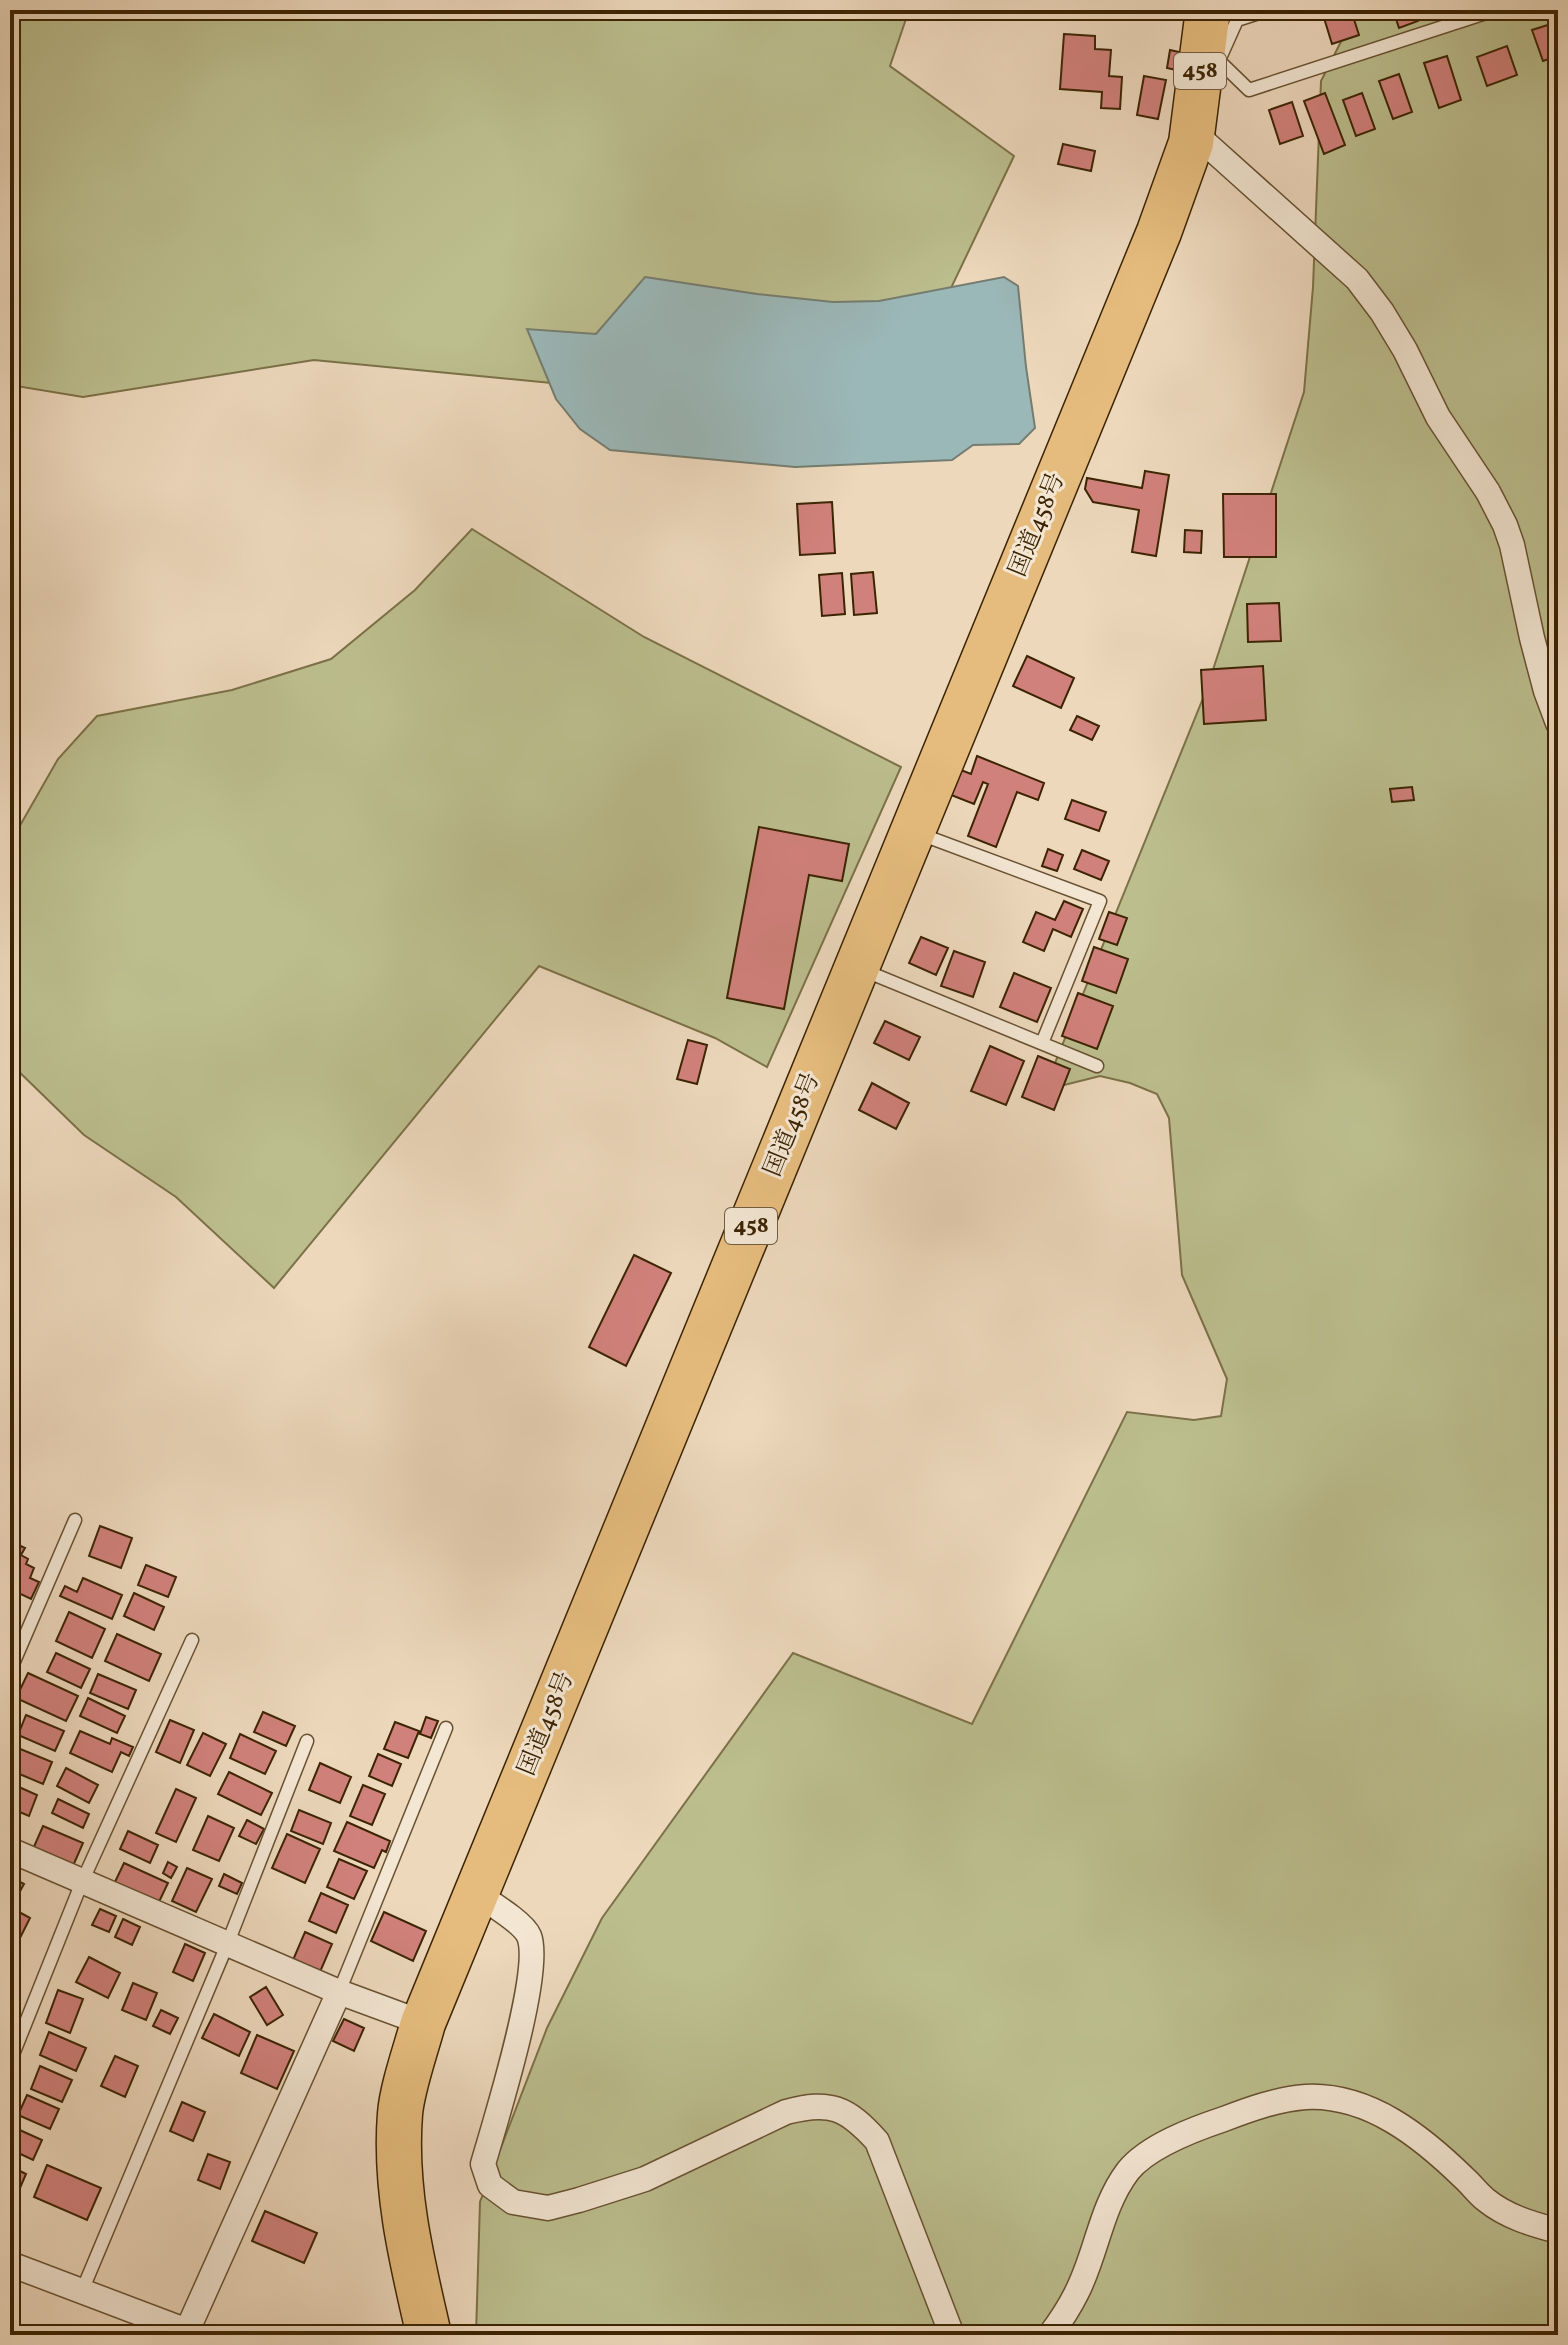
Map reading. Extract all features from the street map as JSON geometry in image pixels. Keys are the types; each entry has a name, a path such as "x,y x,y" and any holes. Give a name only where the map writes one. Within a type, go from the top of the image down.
{"highway":[{"name":"国道458号","path":"429,2335 410,2254 400,2183 400,2111 423,2023 1159,232 1191,143 1210,39"}],"street":[{"path":"1192,131 1357,279 1382,312 1405,350 1438,417 1488,492 1505,525 1546,691 1558,723"},
{"path":"10,1850 339,1992 423,2023"},
{"path":"477,1894 529,1934 533,1955 528,1997 483,2164 490,2185 513,2202 548,2208 645,2179 786,2112 810,2105 837,2108 858,2120 877,2141 952,2335"},
{"path":"10,2264 187,2331 339,1992"},
{"path":"1050,2335 1077,2293 1110,2199 1130,2168 1159,2147 1201,2126 1258,2107 1306,2097 1343,2100 1381,2114 1415,2135 1485,2199 1512,2217 1558,2231"}],"lane":[{"path":"1268,10 1237,20 1210,39 1249,90 1495,10"},
{"path":"913,831 1100,901 1042,1043"},
{"path":"857,967 1097,1066"},
{"path":"10,1671 75,1520"},
{"path":"10,2062 82,1882 192,1640"},
{"path":"339,1992 446,1728"},
{"path":"82,2291 227,1945 307,1741"}],"green space":[{"path":"10,10 909,10 890,66 1014,156 890,416 314,360 83,397 10,385"},
{"path":"1357,10 1558,10 1558,2335 476,2335 480,2202 547,2028 602,1918 793,1653 972,1724 1127,1412 1194,1420 1221,1416 1227,1379 1182,1275 1169,1118 1157,1094 1100,1076 1044,1090 1206,691 1304,392 1313,287 1321,81"},
{"path":"472,529 644,637 901,767 767,1067 715,1038 539,966 274,1288 176,1197 84,1135 10,1063 10,843 58,759 97,716 232,690 331,659 415,590"}],"water":[{"path":"645,277 833,302 879,301 1004,277 1018,286 1035,428 1019,444 973,445 952,460 795,467 610,450 580,429 556,399 527,329 596,334"}],"building":[{"path":"1351,10 1359,35 1332,44 1324,18"},
{"path":"1393,10 1414,10 1418,21 1399,28"},
{"path":"1554,23 1558,35 1558,56 1543,61 1532,30"},
{"path":"1064,34 1095,36 1095,49 1111,50 1109,76 1122,77 1120,109 1101,108 1102,92 1060,89"},
{"path":"1507,46 1517,75 1487,86 1477,57"},
{"path":"1170,50 1188,54 1185,72 1167,68"},
{"path":"1447,56 1461,100 1439,108 1424,63"},
{"path":"1399,74 1412,112 1393,119 1379,81"},
{"path":"1144,76 1166,80 1158,119 1137,115"},
{"path":"1325,93 1345,145 1324,154 1304,101"},
{"path":"1362,93 1375,129 1356,136 1343,100"},
{"path":"1292,102 1303,136 1280,144 1269,110"},
{"path":"1063,144 1095,151 1091,171 1058,164"},
{"path":"1145,471 1169,475 1156,556 1132,552 1139,510 1093,502 1085,489 1087,478 1142,488"},
{"path":"1223,494 1276,494 1276,557 1224,557"},
{"path":"832,502 835,553 800,555 797,504"},
{"path":"1185,530 1202,531 1201,553 1184,552"},
{"path":"873,572 877,613 854,615 851,574"},
{"path":"842,573 845,614 822,616 819,575"},
{"path":"1279,603 1281,641 1248,642 1247,604"},
{"path":"1027,656 1074,678 1061,708 1013,686"},
{"path":"1263,666 1266,720 1204,724 1201,670"},
{"path":"1077,716 1099,726 1092,740 1070,730"},
{"path":"977,756 1044,783 1038,800 1017,792 996,847 968,836 988,784 983,782 974,804 951,795 961,770 971,774"},
{"path":"1412,787 1414,800 1392,802 1390,789"},
{"path":"1072,800 1106,812 1099,831 1065,819"},
{"path":"759,827 849,844 842,881 809,875 784,1009 727,998"},
{"path":"1048,849 1063,855 1057,871 1042,866"},
{"path":"1082,850 1109,861 1101,880 1074,869"},
{"path":"1064,901 1083,909 1071,937 1053,929 1044,951 1023,942 1036,912 1055,920"},
{"path":"1109,912 1127,918 1117,945 1099,939"},
{"path":"921,937 948,948 936,975 909,963"},
{"path":"1094,947 1128,959 1116,993 1082,981"},
{"path":"954,951 985,962 973,997 941,986"},
{"path":"1014,973 1051,988 1037,1022 1000,1007"},
{"path":"1078,993 1113,1006 1097,1049 1062,1036"},
{"path":"885,1021 920,1037 909,1060 874,1043"},
{"path":"688,1040 707,1045 697,1084 677,1079"},
{"path":"990,1046 1024,1061 1006,1105 971,1091"},
{"path":"1038,1056 1070,1069 1054,1110 1022,1097"},
{"path":"872,1083 909,1103 896,1129 859,1110"},
{"path":"634,1255 671,1273 626,1366 589,1347"},
{"path":"100,1526 132,1538 121,1568 89,1556"},
{"path":"12,1542 25,1548 21,1555 28,1559 26,1564 34,1568 30,1578 39,1582 31,1599 10,1589"},
{"path":"146,1565 176,1577 168,1597 138,1585"},
{"path":"83,1578 122,1595 112,1619 60,1596 65,1586 77,1592"},
{"path":"134,1593 164,1607 154,1630 124,1616"},
{"path":"69,1612 105,1629 92,1658 56,1641"},
{"path":"117,1634 161,1654 149,1681 105,1661"},
{"path":"56,1653 90,1669 81,1688 47,1672"},
{"path":"28,1673 78,1696 66,1721 16,1698"},
{"path":"98,1674 136,1690 128,1709 90,1693"},
{"path":"88,1698 125,1716 117,1733 80,1716"},
{"path":"263,1712 295,1726 286,1746 254,1732"},
{"path":"26,1715 64,1731 55,1751 18,1735"},
{"path":"426,1717 438,1721 431,1738 420,1734"},
{"path":"170,1720 194,1730 180,1763 156,1752"},
{"path":"395,1722 419,1731 408,1758 384,1749"},
{"path":"80,1731 110,1744 112,1738 133,1747 129,1756 121,1752 112,1772 70,1753"},
{"path":"203,1733 226,1744 210,1776 187,1765"},
{"path":"240,1734 276,1751 265,1774 230,1758"},
{"path":"13,1746 52,1762 43,1784 10,1770"},
{"path":"378,1754 401,1764 392,1786 369,1776"},
{"path":"320,1763 351,1777 340,1803 309,1790"},
{"path":"66,1768 98,1785 89,1803 57,1786"},
{"path":"229,1772 272,1793 261,1815 218,1794"},
{"path":"10,1783 37,1795 29,1816 10,1808"},
{"path":"363,1785 385,1794 372,1825 350,1816"},
{"path":"176,1789 196,1798 176,1842 156,1833"},
{"path":"58,1799 89,1814 83,1828 52,1813"},
{"path":"299,1810 331,1823 323,1844 291,1831"},
{"path":"208,1816 234,1828 219,1861 193,1850"},
{"path":"247,1820 264,1829 256,1844 239,1836"},
{"path":"347,1822 390,1841 374,1868 334,1851"},
{"path":"43,1826 83,1843 73,1866 33,1849"},
{"path":"128,1831 158,1845 150,1863 120,1849"},
{"path":"287,1834 320,1849 305,1883 272,1868"},
{"path":"339,1859 367,1871 354,1899 327,1887"},
{"path":"168,1862 177,1867 171,1878 163,1873"},
{"path":"124,1863 168,1883 158,1904 114,1884"},
{"path":"187,1868 212,1879 196,1912 172,1901"},
{"path":"224,1874 242,1883 237,1894 219,1886"},
{"path":"14,1879 24,1884 18,1895 10,1891"},
{"path":"321,1893 348,1905 336,1933 309,1921"},
{"path":"10,1907 30,1918 19,1940 10,1936"},
{"path":"100,1909 116,1916 109,1932 92,1925"},
{"path":"384,1912 426,1931 413,1961 371,1941"},
{"path":"123,1919 140,1927 132,1945 115,1937"},
{"path":"305,1932 332,1944 320,1972 293,1960"},
{"path":"185,1944 205,1953 193,1981 173,1972"},
{"path":"89,1957 120,1973 108,1998 76,1982"},
{"path":"133,1983 157,1993 146,2020 122,2010"},
{"path":"266,1987 283,2015 267,2025 250,1997"},
{"path":"58,1990 83,1999 70,2033 46,2023"},
{"path":"161,2010 178,2018 170,2034 153,2026"},
{"path":"214,2014 250,2032 239,2056 202,2038"},
{"path":"344,2019 364,2028 354,2051 333,2041"},
{"path":"49,2032 86,2048 76,2071 40,2055"},
{"path":"257,2035 294,2051 277,2089 241,2073"},
{"path":"115,2056 138,2066 125,2097 101,2086"},
{"path":"40,2066 72,2080 62,2102 31,2089"},
{"path":"27,2095 59,2109 50,2129 18,2115"},
{"path":"182,2102 205,2112 193,2141 170,2131"},
{"path":"13,2127 42,2140 33,2160 10,2149"},
{"path":"208,2154 230,2162 220,2189 198,2180"},
{"path":"47,2165 101,2188 87,2220 34,2197"},
{"path":"10,2166 26,2174 17,2195 10,2192"},
{"path":"265,2211 317,2233 304,2263 252,2241"}]}
